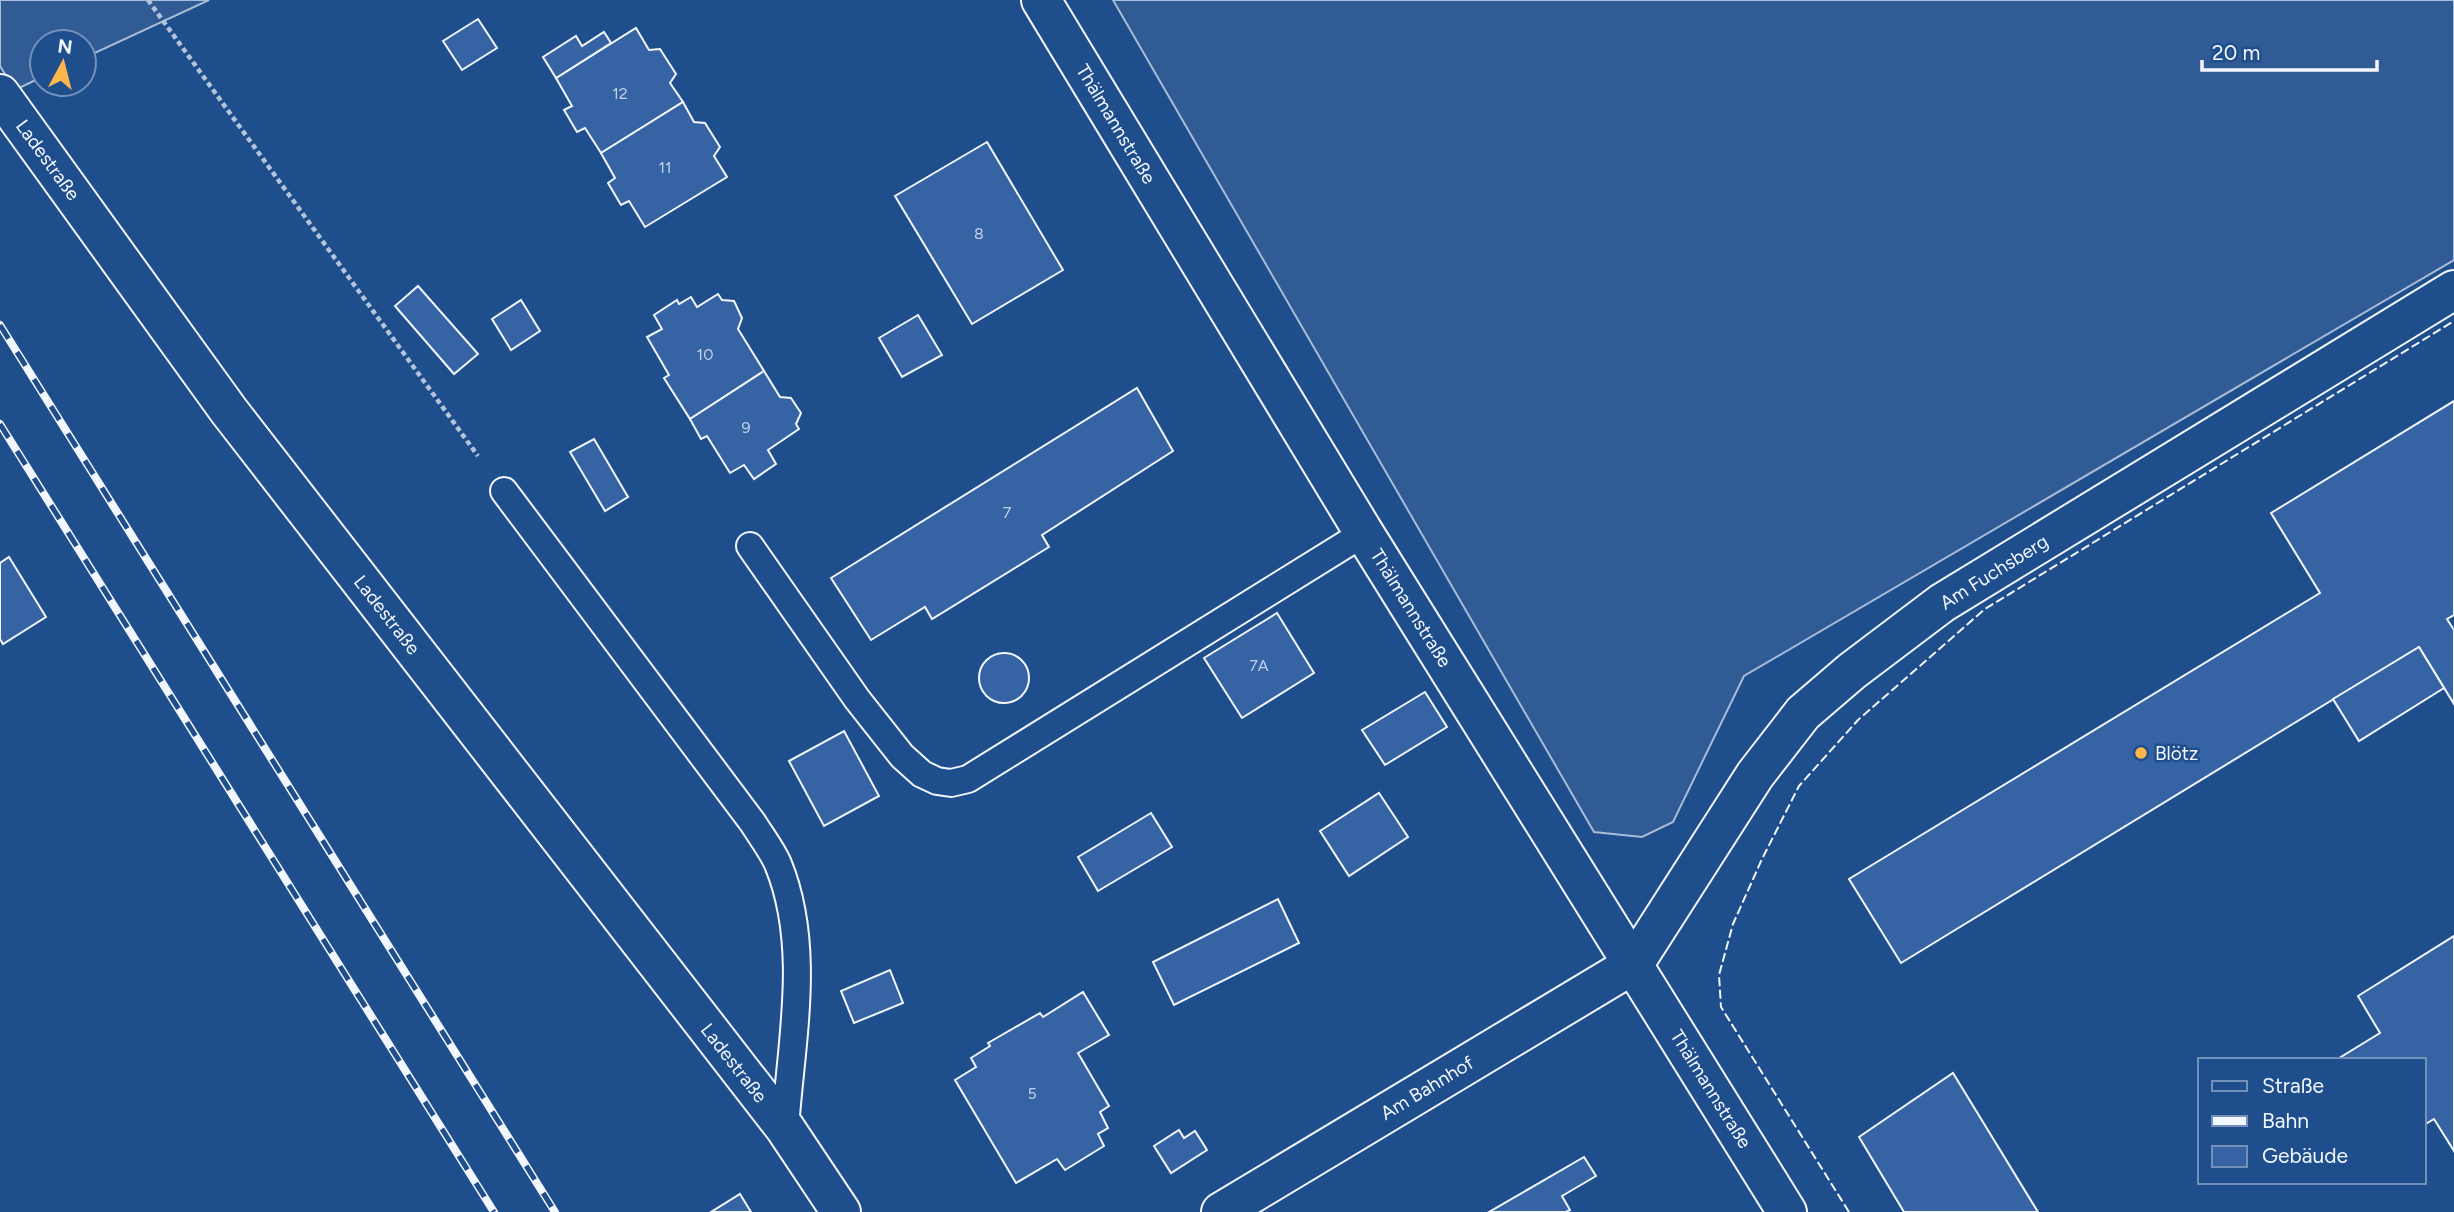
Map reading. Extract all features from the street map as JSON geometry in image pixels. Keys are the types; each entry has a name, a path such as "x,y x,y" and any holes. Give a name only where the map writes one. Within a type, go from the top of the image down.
{"street":[{"name":"Thälmannstraße","path":"1041,0 1364,533 1787,1212"},
{"name":"Ladestraße","path":"0,94 229,411 785,1128"},
{"name":"Am Fuchsberg","path":"1634,964 1755,775 1803,713 1852,671 1942,603 2454,290"},
{"name":"Am Bahnhof","path":"1221,1212 1634,964"},
{"path":"785,1128 841,1212"}],"lane":[{"path":"504,491 753,823 777,861 789,896 796,936 794,1035 785,1128"},
{"path":"751,546 857,699 902,756 922,774 951,783 968,779 1364,533"}],"path":[{"path":"148,0 504,491"}],"shaded area":[{"path":"0,0 209,0 98,52 98,28 28,28 28,84 15,90 0,66"},
{"path":"1113,0 2454,0 2454,260 1744,676 1673,822 1642,837 1594,832"}],"building":[{"path":"478,19 497,48 462,70 443,41"},
{"path":"636,28 649,50 660,49 676,74 670,83 683,102 601,153 585,128 577,132 564,110 572,106 556,78"},
{"path":"604,32 611,43 556,78 543,57 576,36 582,46"},
{"path":"683,102 694,122 705,123 720,147 714,156 727,177 645,227 629,201 621,205 608,183 615,178 601,153"},
{"path":"987,142 1063,270 972,324 895,196"},
{"path":"418,286 478,354 454,374 395,306"},
{"path":"718,294 722,300 734,301 742,318 738,329 764,371 690,419 664,378 669,375 647,337 662,329 654,315 677,300 679,304 691,297 697,307"},
{"path":"521,300 540,331 511,350 492,319"},
{"path":"918,315 942,355 902,377 879,338"},
{"path":"764,371 780,397 791,398 801,413 796,424 799,429 768,450 776,464 754,479 744,465 730,473 707,436 701,439 690,419"},
{"path":"1137,388 1173,451 1042,535 1049,547 932,619 925,607 871,640 831,578"},
{"path":"2454,401 2454,615 2447,619 2454,630 2454,704 2419,647 1901,963 1849,879 2320,593 2271,513"},
{"path":"594,439 628,497 605,511 570,452"},
{"path":"9,557 46,617 3,644 0,639 0,563"},
{"path":"1277,613 1314,673 1242,718 1204,658"},
{"path":"2419,647 2444,688 2359,741 2333,699"},
{"path":"1004,653 1022,660 1029,678 1022,696 1004,703 986,696 979,678 986,660"},
{"path":"1425,692 1447,727 1385,765 1362,730"},
{"path":"844,731 879,796 824,826 789,761"},
{"path":"1379,793 1408,837 1349,876 1320,831"},
{"path":"1151,813 1172,847 1098,891 1078,857"},
{"path":"1278,899 1299,943 1174,1005 1153,962"},
{"path":"2454,936 2454,1151 2434,1119 2426,1124 2426,1058 2339,1058 2380,1033 2358,996"},
{"path":"890,970 903,1003 854,1023 841,991"},
{"path":"1083,992 1109,1035 1078,1053 1109,1106 1100,1112 1108,1128 1098,1134 1104,1146 1065,1170 1057,1159 1016,1183 955,1080 976,1067 971,1058 990,1046 988,1043 1040,1013 1043,1017"},
{"path":"1953,1073 2038,1212 1904,1212 1859,1137"},
{"path":"1179,1130 1184,1138 1195,1131 1207,1150 1171,1173 1154,1146"},
{"path":"1584,1157 1596,1176 1562,1196 1570,1210 1489,1212"},
{"path":"740,1194 751,1212 711,1212"}],"railway":[{"path":"0,325 555,1212"},
{"path":"0,424 494,1212"}],"fence":[{"path":"1849,1212 1721,1007 1719,975 1733,924 1799,786 1858,720 1985,609 2454,321"}],"place":[{"name":"Blötz","path":"2141,753"}]}
